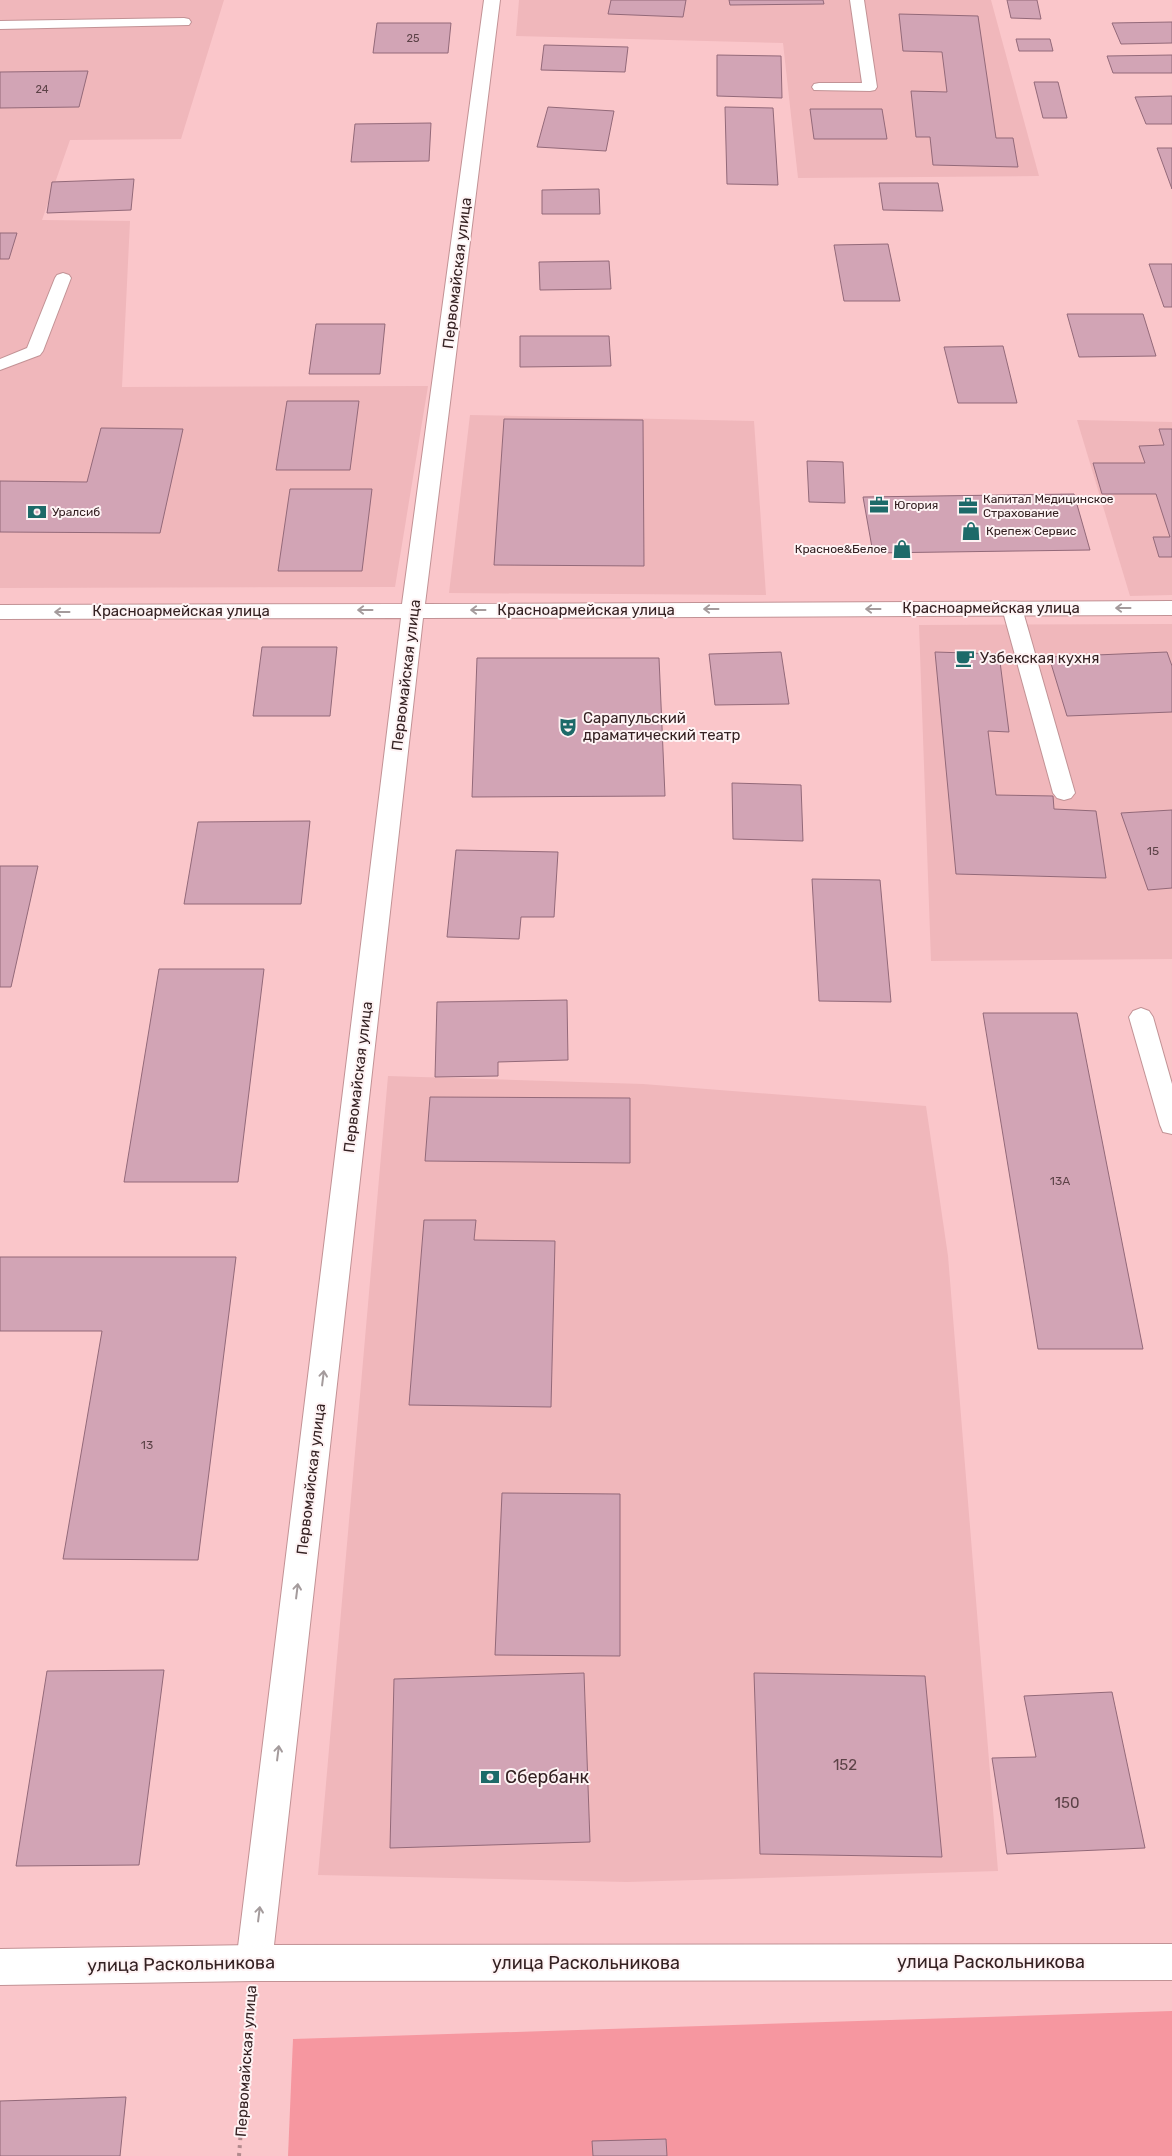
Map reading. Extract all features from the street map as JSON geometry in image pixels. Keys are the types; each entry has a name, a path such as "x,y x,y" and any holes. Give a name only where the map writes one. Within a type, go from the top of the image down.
{"street":[{"name":"Первомайская улица","path":"254,1963 413,610 492,0"},
{"name":"Красноармейская улица","path":"0,612 1172,608"},
{"name":"улица Раскольникова","path":"0,1967 254,1963 1172,1962"}],"lane":[{"path":"819,87 870,87 856,0"},
{"path":"0,25 184,22"},
{"path":"0,365 34,351 63,278"},
{"path":"1012,608 1064,793"},
{"path":"1141,1017 1172,1125"}],"path":[{"name":"Первомайская улица","path":"239,2156 254,1963"}],"shaded area":[{"path":"0,0 224,0 181,139 70,140 42,220 130,221 122,387 428,386 395,587 0,588"},
{"path":"519,0 991,0 1039,176 798,178 783,43 516,36"},
{"path":"470,415 754,421 766,595 449,593"},
{"path":"1077,420 1172,422 1172,595 1130,596"},
{"path":"1172,624 1172,959 931,961 919,625"},
{"path":"388,1076 643,1084 926,1106 948,1256 998,1871 627,1882 318,1875"},
{"path":"1172,2011 1172,2156 288,2156 293,2039"}],"building":[{"path":"611,0 686,0 683,17 608,14"},
{"path":"729,0 823,0 824,4 730,5"},
{"path":"1007,0 1037,0 1041,19 1011,18"},
{"path":"899,14 978,16 996,138 1013,138 1018,167 933,165 930,137 916,137 911,91 947,92 942,52 903,51"},
{"path":"1172,22 1172,43 1121,44 1112,23"},
{"path":"377,23 451,23 448,53 373,53"},
{"path":"1016,39 1050,39 1053,51 1019,51"},
{"path":"544,45 628,47 625,72 541,70"},
{"path":"717,55 781,56 782,98 717,96"},
{"path":"1172,55 1172,73 1113,73 1107,56"},
{"path":"88,71 79,107 0,108 0,72"},
{"path":"1034,82 1058,82 1067,118 1043,118"},
{"path":"1172,96 1172,124 1146,124 1135,97"},
{"path":"548,107 614,111 606,151 537,147"},
{"path":"725,107 773,108 778,185 727,184"},
{"path":"810,109 882,109 887,139 814,139"},
{"path":"431,123 429,161 351,162 355,124"},
{"path":"1157,148 1172,148 1172,189"},
{"path":"134,179 131,210 47,213 52,182"},
{"path":"879,183 938,183 943,211 883,210"},
{"path":"599,189 600,214 542,214 542,190"},
{"path":"0,233 17,233 9,259 0,259"},
{"path":"888,244 900,301 844,301 834,245"},
{"path":"609,261 611,289 540,290 539,262"},
{"path":"1149,264 1172,264 1172,307 1164,307"},
{"path":"1067,314 1143,314 1156,356 1079,357"},
{"path":"316,324 385,324 380,374 309,374"},
{"path":"520,336 609,336 611,366 520,367"},
{"path":"1003,346 1017,403 958,403 944,347"},
{"path":"287,401 359,401 350,470 276,470"},
{"path":"504,419 643,420 644,566 494,565"},
{"path":"101,428 183,429 160,533 0,532 0,481 87,482"},
{"path":"1159,429 1172,429 1172,557 1159,557 1153,537 1170,537 1156,494 1102,494 1093,463 1145,463 1139,446 1164,445"},
{"path":"807,461 843,462 845,503 809,502"},
{"path":"290,489 372,489 362,571 278,571"},
{"path":"1074,494 1090,550 873,553 863,497"},
{"path":"262,647 337,647 330,716 253,716"},
{"path":"781,652 789,704 715,705 709,654"},
{"path":"935,652 999,654 1009,732 988,731 996,795 1053,796 1054,809 1096,811 1106,878 956,874"},
{"path":"1167,652 1172,666 1172,712 1067,716 1049,657"},
{"name":"Сарапульский драматический театр","path":"477,658 659,658 665,796 472,797"},
{"path":"732,783 801,785 803,841 733,839"},
{"path":"1172,810 1172,888 1148,890 1121,813"},
{"path":"310,821 301,904 184,904 198,822"},
{"path":"456,850 558,852 554,917 521,917 519,939 447,937"},
{"path":"0,866 38,866 11,987 0,987"},
{"path":"812,879 880,880 891,1002 819,1001"},
{"path":"159,969 264,969 238,1182 124,1182"},
{"path":"567,1000 568,1060 498,1062 498,1076 435,1077 437,1002"},
{"path":"983,1013 1077,1013 1143,1349 1038,1349"},
{"path":"430,1097 630,1098 630,1163 425,1161"},
{"path":"424,1220 476,1220 474,1240 555,1241 551,1407 409,1405"},
{"path":"0,1257 236,1257 198,1560 63,1559 102,1331 0,1331"},
{"path":"502,1493 620,1494 620,1656 495,1655"},
{"path":"164,1670 139,1865 16,1866 47,1671"},
{"path":"584,1673 590,1842 390,1848 394,1679"},
{"path":"754,1673 925,1676 942,1857 760,1854"},
{"path":"1112,1692 1145,1848 1007,1854 992,1758 1036,1757 1024,1696"},
{"path":"126,2097 120,2156 0,2156 0,2101"},
{"path":"666,2139 667,2156 593,2156 592,2141"}],"place":[{"name":"Югория","path":"879,505"},
{"name":"Капитал Медицинское Страхование","path":"968,506"},
{"name":"Уралсиб","path":"37,512"},
{"name":"Крепеж Сервис","path":"971,531"},
{"name":"Красное&Белое","path":"902,549"},
{"name":"Узбекская кухня","path":"965,658"},
{"name":"Сарапульский драматический театр","path":"568,727"},
{"name":"Сбербанк","path":"490,1777"}]}
